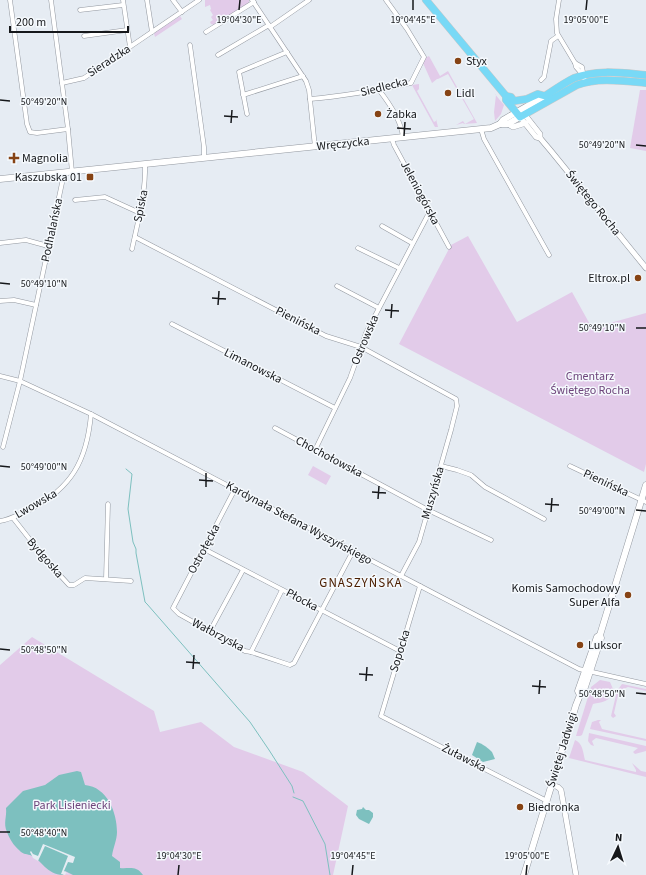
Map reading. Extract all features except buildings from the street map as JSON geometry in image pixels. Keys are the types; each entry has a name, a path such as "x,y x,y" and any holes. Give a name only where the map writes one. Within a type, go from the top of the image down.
{"main road":[{"name":"Świętego Rocha","path":"426,0 506,96 506,100 521,114"},
{"path":"521,114 576,85 584,79 601,73 646,75"},
{"path":"508,124 545,96 574,78 646,83"},
{"path":"514,101 527,99 538,94 545,96"},
{"name":"Świętego Rocha","path":"506,96 511,97 521,114"},
{"name":"Wręczycka","path":"0,179 491,128 500,124 503,120 521,114"},
{"name":"Wręczycka","path":"500,124 508,124"},
{"name":"Świętej Jadwigi","path":"524,875 580,695 583,693 588,671 601,638 600,635 644,501 646,485"}],"street":[{"path":"10,0 27,124 30,132 37,133 68,129"},
{"path":"51,0 68,129 72,172"},
{"path":"147,0 152,32"},
{"path":"173,0 182,12"},
{"name":"Sieradzka","path":"62,83 84,78 199,0"},
{"path":"218,55 270,26 309,0"},
{"name":"Siedlecka","path":"310,99 340,97 379,90 411,82 424,58 407,29 386,0"},
{"path":"559,0 556,26 558,36 584,79"},
{"path":"206,32 253,1 308,85 315,147"},
{"path":"80,10 123,2 130,47"},
{"name":"Sieradzka","path":"84,36 127,30"},
{"path":"541,80 544,77 551,41 558,36"},
{"path":"190,45 204,147 204,158"},
{"path":"247,114 238,72 287,52"},
{"path":"243,95 303,76"},
{"path":"379,90 391,106 401,127 403,138"},
{"name":"Świętego Rocha","path":"521,114 526,124 536,137 540,138 646,268"},
{"name":"Świętego Rocha","path":"521,114 540,134 540,138"},
{"path":"508,124 513,127 526,124"},
{"path":"481,129 484,139 549,255"},
{"name":"Jeleniogórska","path":"392,139 392,142 449,247"},
{"name":"Spiska","path":"132,249 146,180 145,164"},
{"name":"Podhalańska","path":"3,447 20,381 62,183 62,173"},
{"path":"75,200 105,197 140,213"},
{"name":"Ostrowska","path":"316,450 334,408 350,378 366,332 430,211"},
{"path":"382,226 412,243"},
{"name":"Pienińska","path":"135,237 326,336 361,347 449,394 456,399 457,406"},
{"path":"0,243 26,240 48,246"},
{"path":"358,248 399,268"},
{"path":"337,286 379,308"},
{"path":"0,301 14,300 36,305"},
{"name":"Limanowska","path":"172,324 334,408"},
{"name":"Kardynała Stefana Wyszyńskiego","path":"0,376 20,381 91,414 579,669 646,684"},
{"name":"Muszyńska","path":"401,576 419,542 457,406"},
{"name":"Lwowska","path":"0,522 13,518 46,500 61,490 69,481 80,463 88,437 91,414"},
{"name":"Chochołowska","path":"275,428 428,510 491,540"},
{"path":"441,466 471,475 485,487 544,519"},
{"name":"Pienińska","path":"570,466 644,501"},
{"name":"Ostrołęcka","path":"173,608 235,489"},
{"path":"106,579 108,504"},
{"name":"Bydgoska","path":"13,518 46,560 69,585 74,585 85,578 131,581"},
{"name":"Płocka","path":"204,549 400,651"},
{"path":"322,610 353,551"},
{"path":"210,631 243,570"},
{"name":"Sopocka","path":"381,716 420,586"},
{"path":"251,652 282,590"},
{"name":"Wałbrzyska","path":"173,608 179,614 245,651 290,665 294,663 322,610"},
{"name":"Żuławska","path":"381,716 547,801"},
{"path":"552,785 561,790 576,875"}],"green space":[{"path":"205,0 249,0 249,3 214,25 210,22 213,20 211,17 213,15 210,10 210,5 205,7"},
{"path":"180,16 182,19 155,37 154,33"},
{"path":"429,56 440,76 448,71 477,123 465,124 474,119 448,74 432,83 423,63 425,58"},
{"path":"419,84 419,89 417,91 434,122 436,119 438,127 435,127 412,85"},
{"path":"640,90 646,90 646,151 630,148"},
{"path":"496,95 504,105 501,114 495,121 494,112"},
{"name":"Cmentarz Świętego Rocha","path":"468,236 517,322 572,292 592,328 646,313 646,464 644,472 399,344 451,245"},
{"path":"313,466 331,476 326,485 308,475"},
{"name":"Park Lisieniecki","path":"32,637 154,711 160,732 201,722 234,747 303,772 348,806 333,875 0,875 0,665"},
{"path":"600,680 610,682 613,689 610,689 612,692 611,695 605,701 593,704 582,735 576,736 591,687"},
{"path":"622,684 646,689 646,691 628,687 619,691 614,713 616,716 613,718 611,716 617,691"},
{"path":"601,720 599,722 602,729 646,739 646,741 590,729 592,722"},
{"path":"589,733 646,746 646,751 635,754 633,752 638,748 596,738 592,741 594,746 588,741"},
{"path":"575,740 580,743 585,760 636,772 632,763 641,771 646,772 646,777 569,758"}],"water":[{"path":"477,742 492,752 495,759 483,762 472,755"},
{"path":"77,771 81,772 85,785 99,790 105,795 113,809 117,824 117,832 112,856 120,862 120,868 132,868 138,870 143,875 73,875 65,871 63,875 53,873 34,857 21,852 12,842 5,826 6,808 23,791 45,785 59,775"},
{"path":"363,807 373,813 373,817 369,824 359,819 356,815 357,810 362,809"}],"pier":[{"path":"43,844 75,857 73,863 68,862 64,871 70,875 66,873 65,875 61,874 68,856 45,846 38,861 33,858 30,852 31,851 33,854 38,856"}],"waterway":[{"path":"126,469 132,474 128,509 145,602 250,722 292,786 294,793"},
{"path":"293,797 303,801 325,844 330,875"}],"place":[{"name":"Styx","path":"458,61"},
{"name":"Lidl","path":"448,93"},
{"name":"Żabka","path":"378,114"},
{"name":"Magnolia","path":"14,158"},
{"name":"Kaszubska 01","path":"90,177"},
{"name":"Eltrox.pl","path":"638,278"},
{"name":"Komis Samochodowy Super Alfa","path":"628,595"},
{"name":"Luksor","path":"580,645"},
{"name":"Biedronka","path":"520,807"}],"district":[{"name":"GNASZYŃSKA","path":"361,583"}]}
